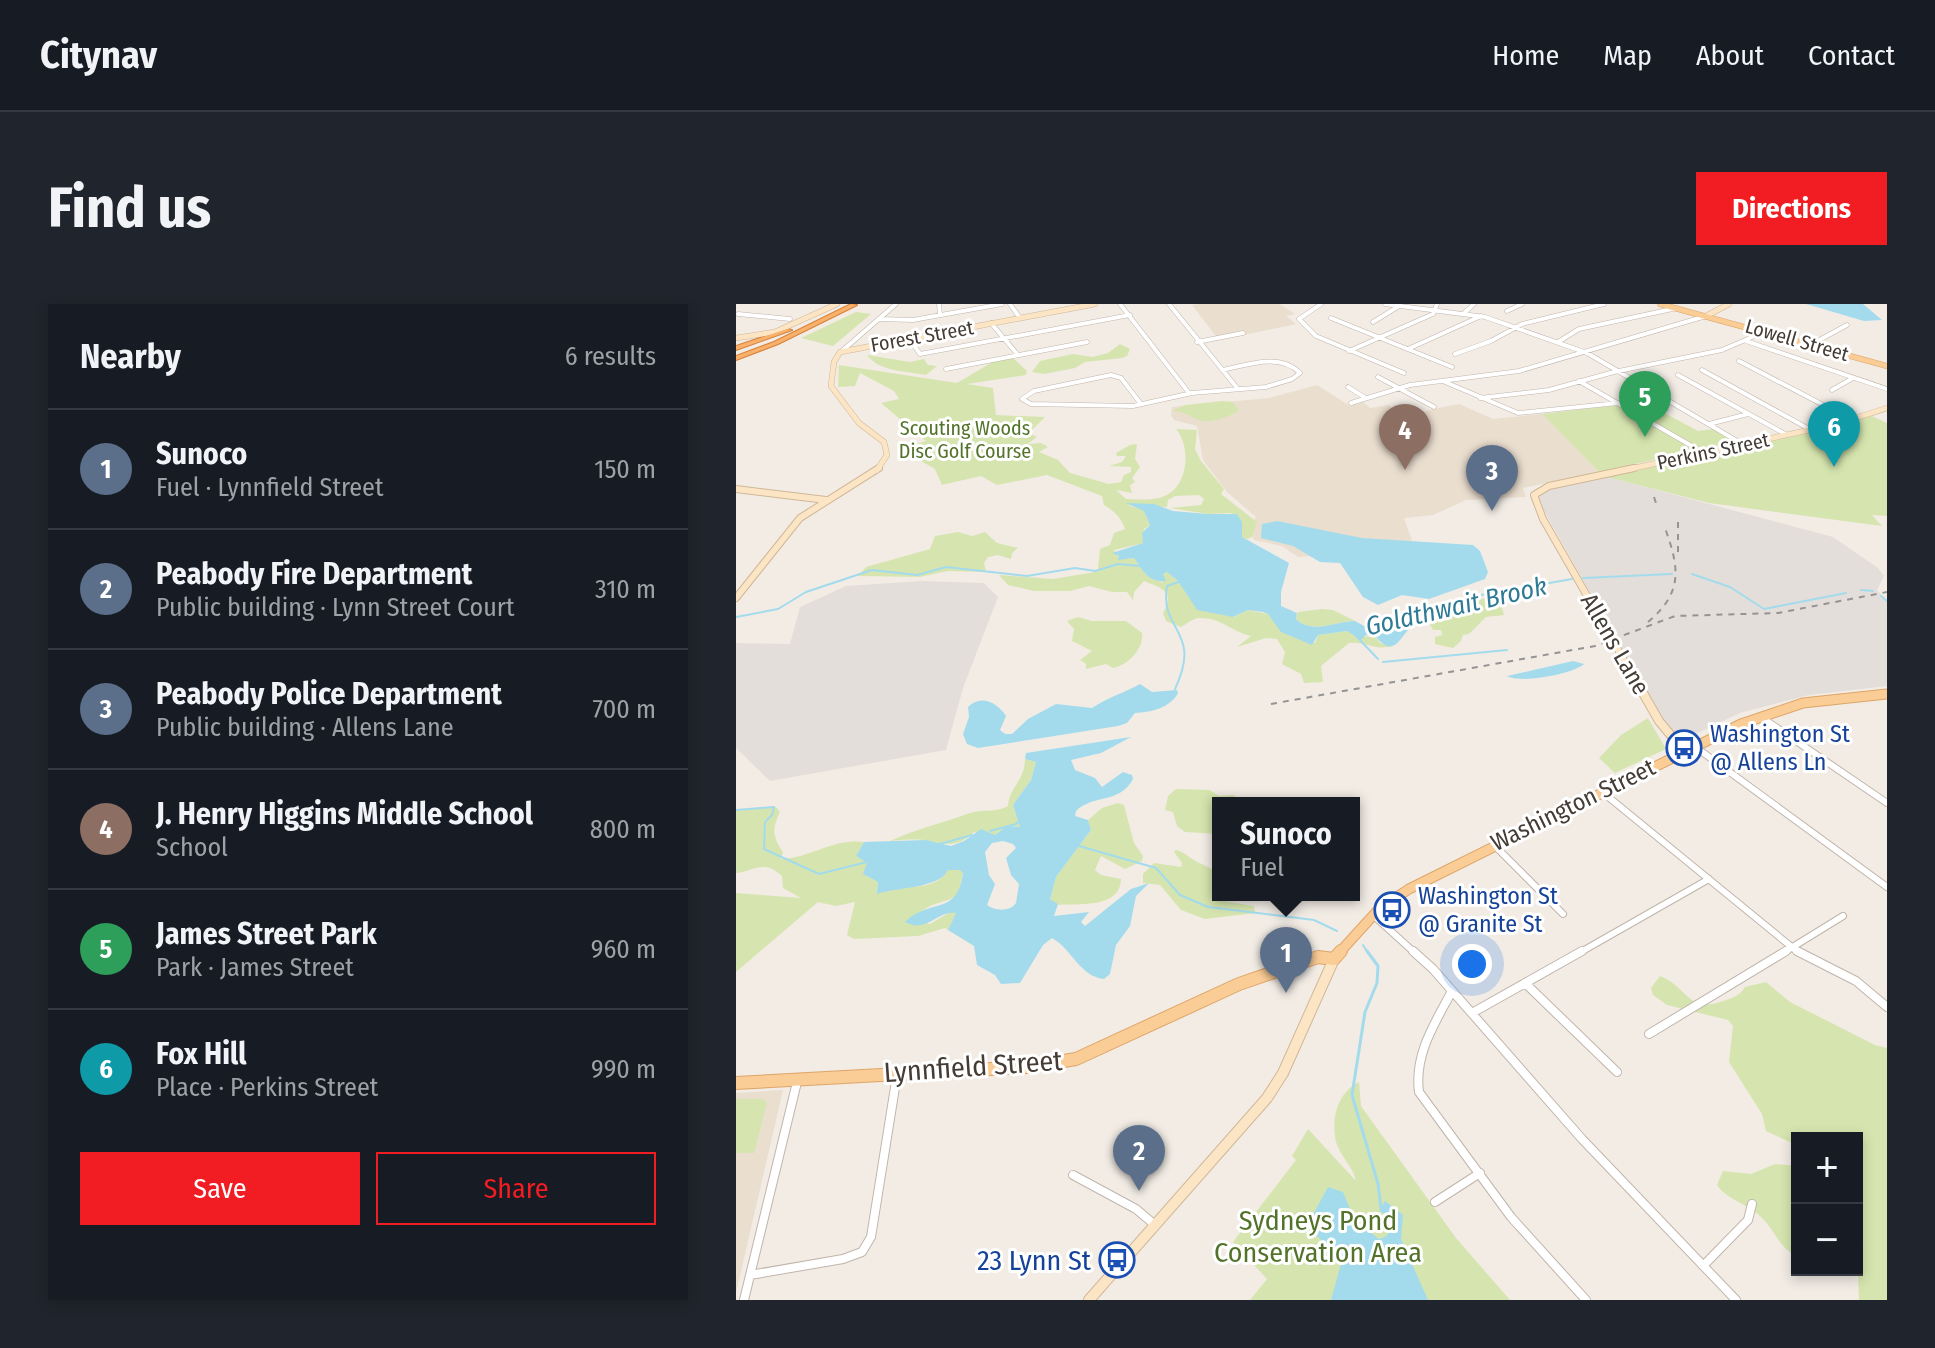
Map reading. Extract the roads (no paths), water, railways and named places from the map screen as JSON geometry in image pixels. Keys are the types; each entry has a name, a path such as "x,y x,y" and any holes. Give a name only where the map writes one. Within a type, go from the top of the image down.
{"highway":[{"path":"736,355 748,354 852,304"},
{"path":"736,355 852,304"}],"main road":[{"name":"Lowell Street","path":"1660,304 1887,366"},
{"name":"Washington Street","path":"1334,959 1373,915 1409,889 1493,844 1689,748 1761,717 1815,701 1887,694"},
{"name":"Lynnfield Street","path":"736,1083 1026,1067 1076,1059 1239,984 1310,959 1334,959"}],"street":[{"path":"736,338 748,338 790,325 837,304"},
{"path":"787,531 823,502 877,470 887,455 884,442 859,423 831,386 834,362 843,350 896,304"},
{"path":"939,304 940,315"},
{"path":"879,319 903,321 1002,304"},
{"path":"1010,304 1020,318"},
{"name":"Forest Street","path":"843,350 1095,304"},
{"path":"1120,304 1189,393"},
{"path":"1169,304 1238,389"},
{"path":"1321,304 1299,321 1316,336 1404,373"},
{"path":"1385,304 1481,316 1587,353 1744,445"},
{"path":"1349,351 1434,310 1437,304"},
{"path":"1463,314 1474,304"},
{"path":"1507,311 1522,304"},
{"path":"1455,354 1491,341 1516,327 1604,304"},
{"path":"1351,403 1398,389 1506,374 1587,353 1706,316 1729,304"},
{"path":"741,306 737,315 790,319"},
{"path":"1373,322 1399,306"},
{"path":"1558,342 1579,329 1677,308"},
{"path":"909,338 920,354 1130,315"},
{"path":"1408,349 1481,316"},
{"path":"1331,318 1452,367"},
{"path":"991,323 1018,355"},
{"path":"1812,344 1847,325"},
{"path":"1480,398 1545,391 1620,371 1722,350 1766,331"},
{"path":"1197,342 1243,333"},
{"path":"1746,341 1887,389"},
{"path":"946,369 1087,342"},
{"path":"1739,361 1852,420"},
{"path":"1141,404 1121,378 1111,375 1034,391 1022,399 1038,405 1141,404 1189,393 1290,380 1300,375 1299,370 1282,362 1222,370"},
{"path":"1702,370 1811,430"},
{"path":"1678,375 1787,435"},
{"path":"1378,377 1434,407"},
{"path":"1832,390 1853,378"},
{"path":"1442,381 1521,414 1618,403"},
{"path":"1579,381 1704,453"},
{"path":"1348,387 1364,397"},
{"name":"Perkins Street","path":"1538,491 1811,430 1885,410"},
{"path":"1709,424 1748,414"},
{"path":"736,490 823,502"},
{"path":"736,490 823,502"},
{"name":"Allens Lane","path":"1538,491 1534,500 1544,520 1659,721 1689,748"},
{"path":"736,598 787,531 802,506 796,500"},
{"path":"1761,717 1887,803"},
{"path":"1689,748 1887,887"},
{"path":"1601,791 1802,955 1856,981 1887,1007"},
{"path":"1493,844 1563,914"},
{"path":"1472,1013 1709,879"},
{"path":"1373,915 1452,991 1582,1139 1736,1300"},
{"path":"1649,1034 1843,916"},
{"path":"1089,1300 1277,1085 1334,959"},
{"path":"1525,983 1617,1072"},
{"path":"1452,991 1419,1061 1415,1077 1423,1099 1511,1217 1586,1300"},
{"path":"750,1275 843,1259 854,1256 868,1246 882,1182 897,1073"},
{"path":"744,1300 798,1078"},
{"path":"1435,1202 1480,1173"},
{"path":"1073,1175 1136,1209 1155,1225"},
{"path":"1703,1266 1748,1220 1752,1204"}],"water":[{"path":"1806,304 1863,304 1882,320 1864,321"},
{"path":"1126,503 1154,504 1173,511 1237,514 1242,522 1242,537 1289,563 1281,592 1281,606 1297,613 1296,619 1302,624 1317,627 1355,621 1364,626 1377,620 1417,622 1393,646 1382,643 1375,636 1366,635 1361,640 1347,631 1318,635 1312,645 1281,632 1263,612 1248,610 1233,617 1197,610 1178,581 1167,572 1163,574 1166,581 1155,580 1134,558 1118,560 1119,556 1112,553 1143,543 1142,533 1150,525 1144,511"},
{"path":"1277,521 1362,538 1473,545 1480,551 1488,572 1485,579 1429,599 1402,595 1378,605 1363,597 1340,563 1320,562 1293,546 1261,538 1262,524"},
{"path":"1573,661 1584,664 1546,677 1523,679 1507,676"},
{"path":"1140,684 1152,692 1177,690 1178,693 1165,706 1135,713 1127,723 1118,726 978,748 967,744 963,734 969,717 968,707 978,701 988,701 998,707 1006,716 1000,730 1012,734 1028,719 1056,704 1092,708"},
{"path":"1131,737 1101,753 1071,760 1075,770 1095,778 1102,787 1123,772 1132,775 1133,779 1128,787 1114,796 1090,802 1076,811 1075,816 1088,820 1091,830 1056,877 1050,899 1058,904 1054,916 1089,912 1081,922 1085,926 1131,889 1149,883 1136,896 1130,926 1116,945 1110,974 1104,979 1088,973 1052,938 1043,945 1020,983 1001,984 995,975 977,965 974,946 948,930 956,913 943,915 926,924 905,922 955,896 963,873 960,870 948,870 936,881 927,884 877,894 878,882 863,874 867,863 856,856 864,842 926,840 951,846 981,829 995,835 1007,826 1020,827 1013,805 1031,780 1036,762 1025,759 1026,753","holes":["1003,841 1016,848 1006,858 1011,875 1019,884 1016,903 1002,910 987,905 995,884 989,875 985,852 992,843"]},
{"path":"1328,1187 1343,1192 1354,1219 1379,1239 1387,1236 1389,1218 1379,1210 1385,1201 1403,1215 1401,1239 1428,1300 1331,1300 1342,1260 1317,1236 1309,1222"}],"waterway":[{"path":"736,617 778,609 806,592 872,570 917,575 946,567 1027,576 1075,568 1095,571 1118,564 1141,566"},
{"name":"Goldthwait Brook","path":"1583,578 1672,574"},
{"name":"Goldthwait Brook","path":"1692,574 1730,587 1764,609 1846,593"},
{"name":"Goldthwait Brook","path":"1403,621 1470,597 1572,579"},
{"name":"Goldthwait Brook","path":"1175,689 1182,670 1183,643 1166,601 1167,586 1181,581"},
{"name":"Goldthwait Brook","path":"1861,590 1873,591"},
{"name":"Goldthwait Brook","path":"1881,596 1887,601"},
{"path":"1357,637 1378,659"},
{"path":"1383,662 1507,650"},
{"name":"Goldthwait Brook","path":"736,810 774,807 772,815 765,822 764,849 819,874 867,862"},
{"name":"Goldthwait Brook","path":"990,831 1016,824 1021,819"},
{"name":"Goldthwait Brook","path":"936,845 972,835"},
{"path":"1079,846 1156,868 1180,895 1208,907 1314,920 1337,931"},
{"path":"1363,945 1368,953"},
{"path":"1367,951 1378,966 1377,983 1365,1012 1352,1095 1378,1184 1381,1208"}],"railway":[{"path":"1654,497 1656,503"},
{"path":"1678,522 1678,554"},
{"path":"1648,622 1668,600 1675,578 1673,555 1665,528"},
{"path":"1271,704 1595,646 1675,616 1778,613 1887,592"}],"place":[{"name":"James Street Park","path":"1645,437"},
{"name":"Fox Hill","path":"1834,467"},
{"name":"J. Henry Higgins Middle School","path":"1405,470"},
{"name":"Peabody Police Department","path":"1492,511"},
{"name":"Washington St @ Allens Ln","path":"1684,748"},
{"name":"Washington St @ Granite St","path":"1392,910"},
{"name":"Sunoco","path":"1286,993"},
{"name":"Peabody Fire Department","path":"1139,1191"},
{"name":"23 Lynn St","path":"1117,1260"}],"park label":[{"name":"Scouting Woods Disc Golf Course","path":"965,440"},
{"name":"Sydneys Pond Conservation Area","path":"1318,1236"}]}
